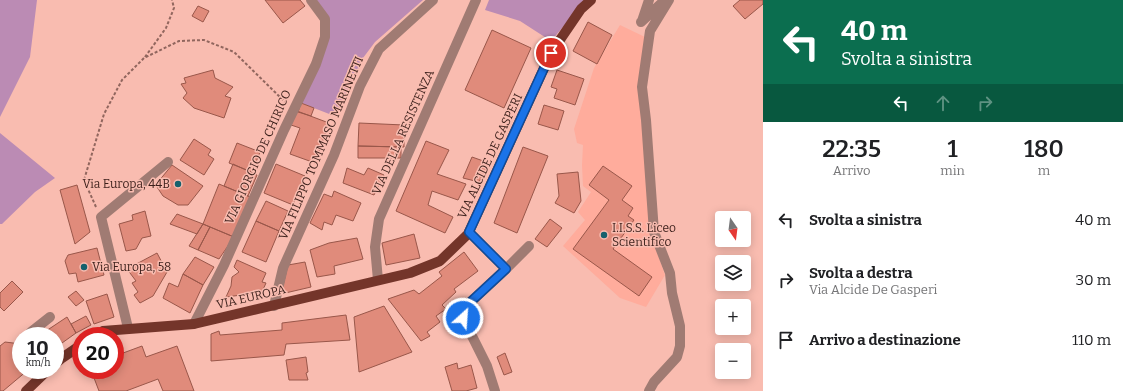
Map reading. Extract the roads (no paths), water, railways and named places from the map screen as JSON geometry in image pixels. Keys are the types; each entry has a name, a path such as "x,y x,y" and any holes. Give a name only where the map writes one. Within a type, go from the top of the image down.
{"main road":[{"name":"VIA ALCIDE DE GASPERI","path":"378,280 410,273 440,261 469,232 551,53 581,9 591,0"},
{"name":"VIA EUROPA","path":"124,328 194,324 378,280"},
{"path":"26,391 39,379"}],"street":[{"name":"VIA GIORGIO DE CHIRICO","path":"194,324 224,265 293,110 316,64 325,37 324,19 311,0"},
{"name":"VIA FILIPPO TOMMASO MARINETTI","path":"274,306 283,268 334,155 360,86 379,49 433,0"},
{"name":"VIA DELLA RESISTENZA","path":"378,280 375,247 379,219 476,0"},
{"path":"649,0 641,22 665,0"},
{"path":"649,391 654,382 677,357 680,346 680,326 672,293 670,273 654,232 647,128 642,87 650,32 669,0"},
{"path":"128,328 101,217 168,162"},
{"path":"469,232 506,269"},
{"path":"494,391 487,366 463,318 464,308 529,246"},
{"path":"37,327 50,317"}],"place":[{"name":"Via Europa, 44B","path":"178,184"},
{"name":"I.I.S.S. Liceo Scientifico","path":"604,235"},
{"name":"Via Europa, 58","path":"84,267"}]}
